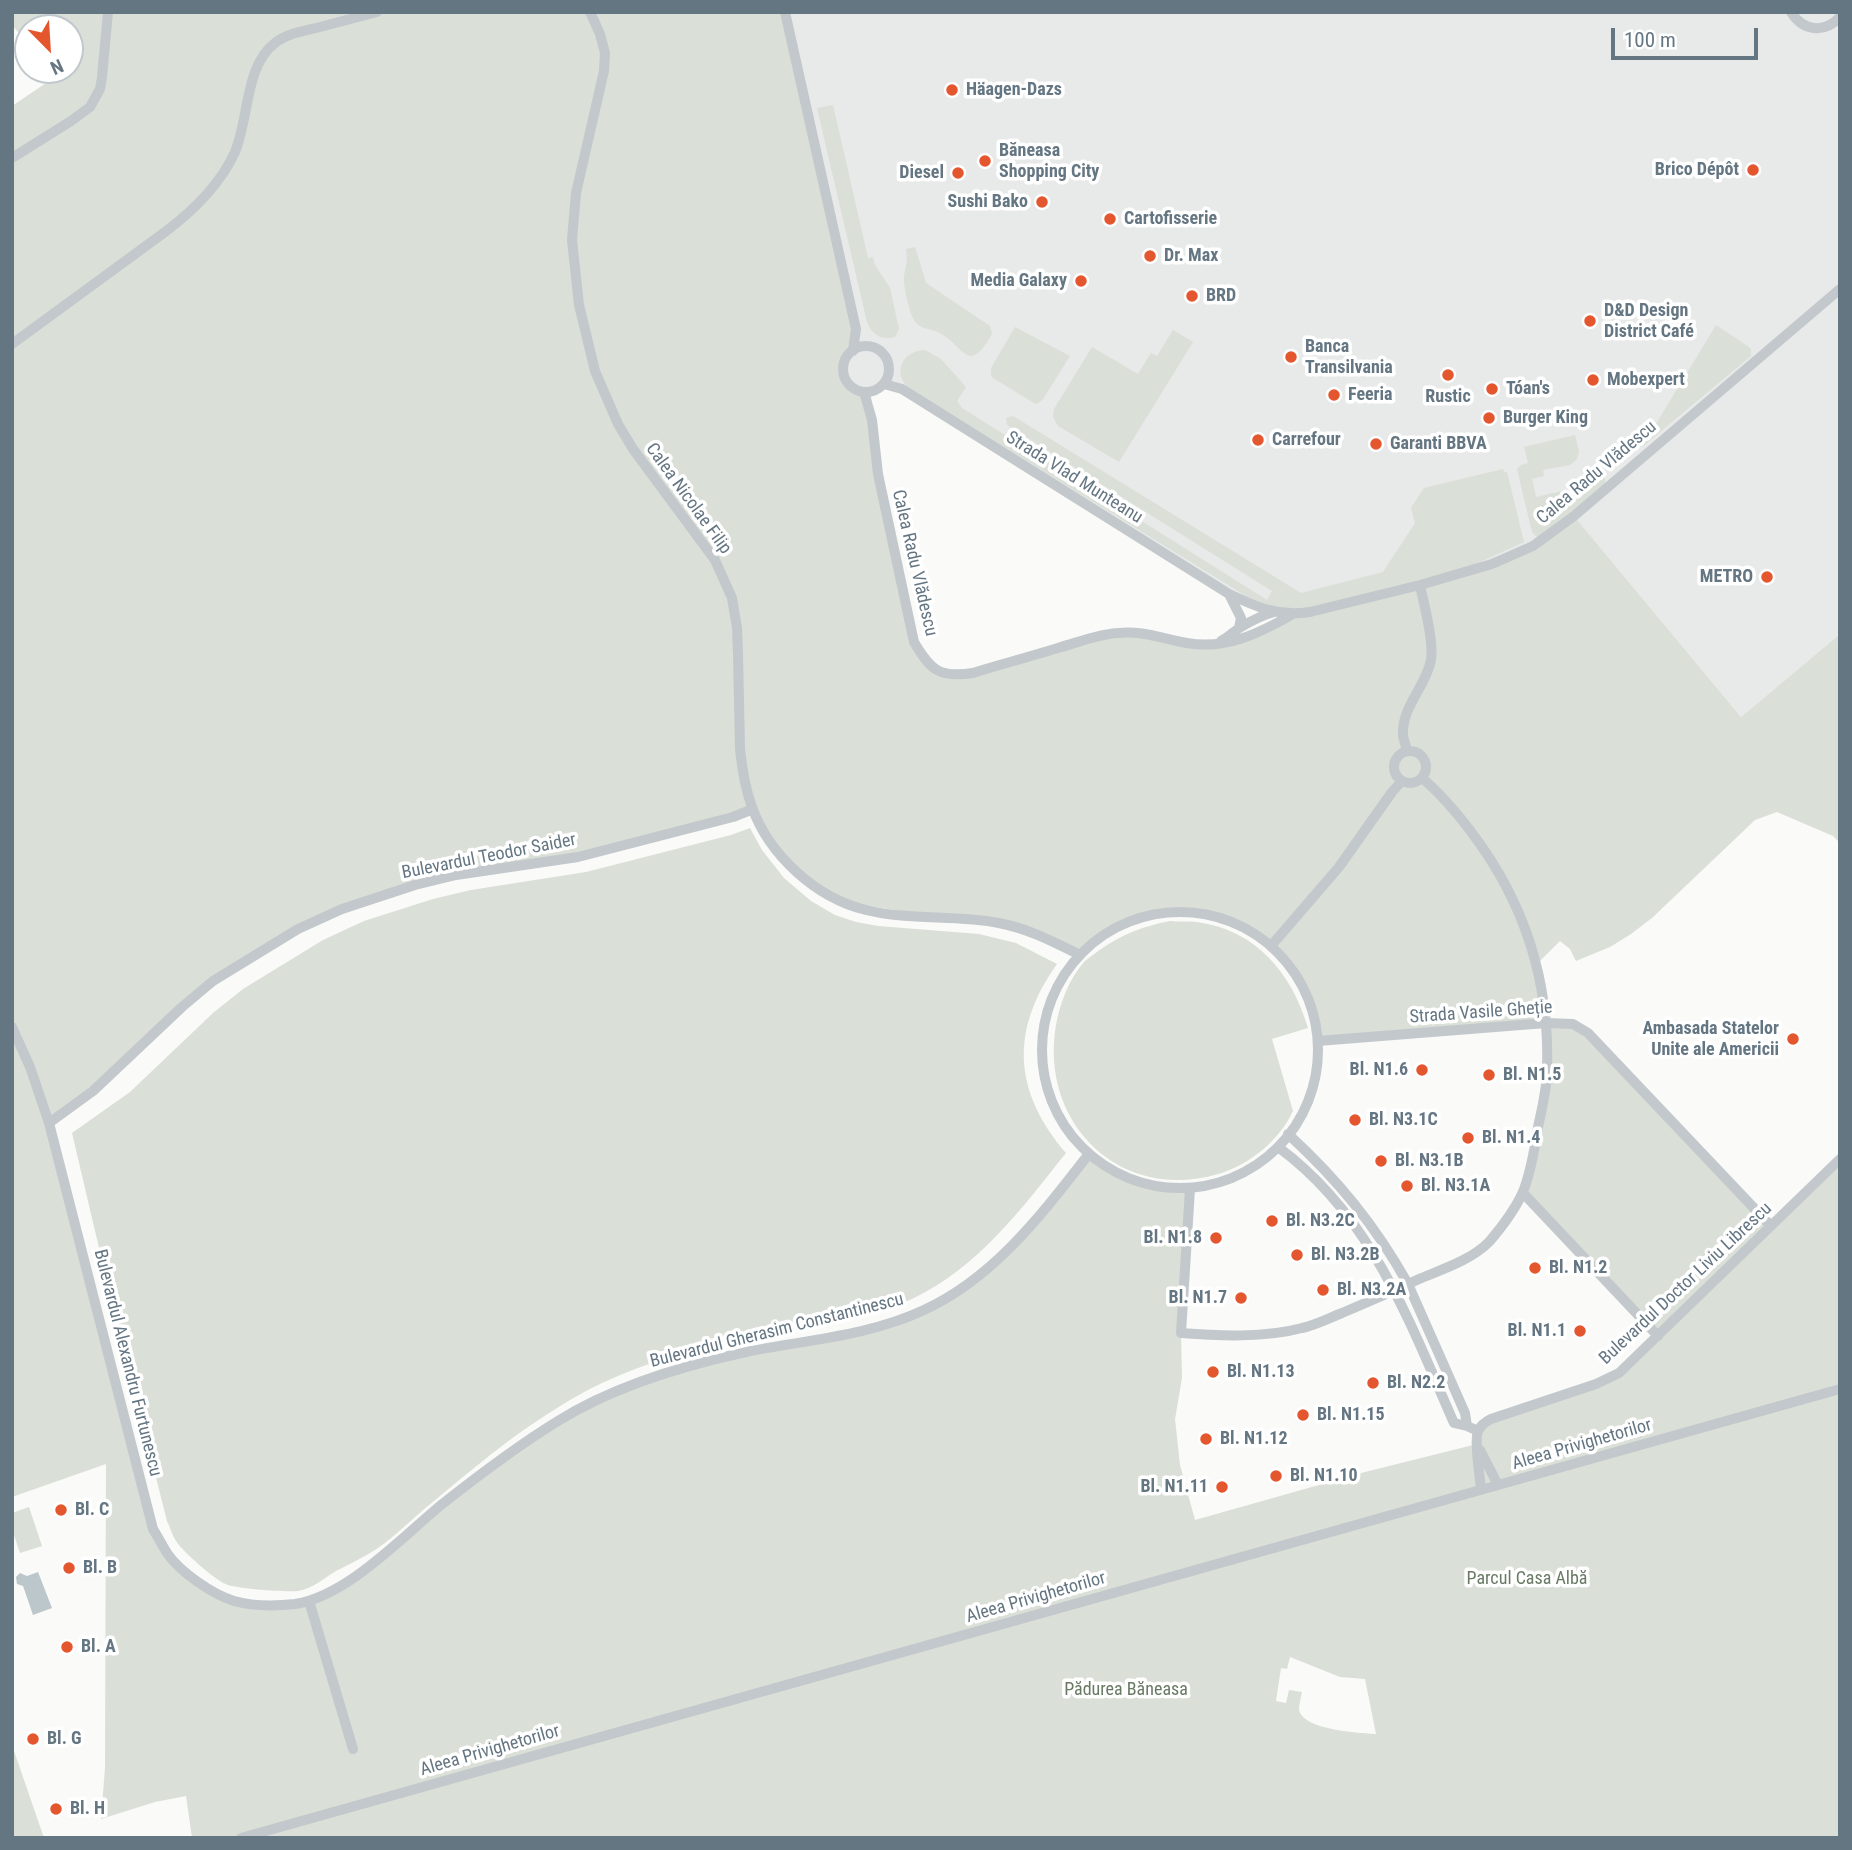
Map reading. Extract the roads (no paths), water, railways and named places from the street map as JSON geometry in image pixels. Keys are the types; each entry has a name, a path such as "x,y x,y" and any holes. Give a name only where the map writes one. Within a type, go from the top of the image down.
{"street":[{"path":"12,158 90,107 100,89 107,12"},
{"path":"12,344 185,217 200,203 225,171 234,153 257,66 262,55 275,43 289,34 377,12"},
{"name":"Calea Nicolae Filip","path":"590,12 605,53 604,71 579,175 574,212 572,240 581,317 595,372 618,424 639,458 715,560 732,598 738,641 740,749 747,789 765,833 788,863 817,887 843,902 865,910 889,914 996,922 1035,932 1078,954"},
{"path":"785,12 856,329 853,351"},
{"path":"1780,12 1792,13 1797,20 1811,28 1840,30"},
{"path":"1827,27 1840,17"},
{"name":"Calea Radu Vlădescu","path":"1229,594 1274,612 1310,612 1492,564 1532,546 1553,532 1840,289"},
{"path":"856,329 870,347 883,354 888,364 889,373 881,386 864,392 851,386 845,375 845,362 853,351 860,347 870,347"},
{"name":"Strada Vlad Munteanu","path":"889,373 902,389 1229,594"},
{"name":"Calea Radu Vlădescu","path":"872,420 881,386"},
{"name":"Strada Vlad Munteanu","path":"881,386 902,389"},
{"name":"Calea Radu Vlădescu","path":"864,392 872,420 878,474 914,642 922,657 941,672 955,676 973,673 1118,633 1144,633 1189,643 1235,642 1293,614"},
{"path":"1407,751 1403,734 1407,713 1432,658 1420,585"},
{"path":"1229,594 1241,618 1239,628"},
{"path":"1248,637 1258,618 1254,606"},
{"name":"Calea Radu Vlădescu","path":"1218,643 1239,628 1274,612"},
{"path":"1407,751 1418,753 1426,764 1426,772 1422,778 1415,783 1402,781 1396,775 1394,766 1398,757 1407,751"},
{"path":"1190,1189 1181,1332 1215,1336 1247,1336 1302,1329 1476,1253 1499,1230 1523,1193 1535,1148 1547,1073 1546,1023 1537,964 1505,881 1488,853 1461,818 1422,778"},
{"path":"1271,946 1339,867 1402,781"},
{"name":"Bulevardul Teodor Saider","path":"49,1123 93,1091 164,1023 213,981 298,929 342,909 415,885 578,857 733,817 753,809"},
{"path":"1169,912 1198,913 1226,920 1252,932 1271,946 1292,970 1308,1001 1318,1041 1317,1069 1303,1111 1278,1147 1251,1168 1227,1180 1190,1189 1141,1184 1109,1170 1088,1155 1068,1129 1052,1100 1043,1057 1046,1025 1055,993 1078,954 1117,928 1144,916 1169,912"},
{"name":"Strada Vasile Gheție","path":"1318,1041 1546,1023 1573,1024 1588,1033 1771,1226"},
{"name":"Bulevardul Alexandru Furtunescu","path":"12,1027 30,1067 49,1123 153,1529 168,1554 180,1567 208,1589 234,1601 262,1604 310,1601"},
{"path":"1288,1134 1346,1192 1386,1247 1408,1284 1465,1413 1466,1426"},
{"path":"1278,1147 1337,1203 1378,1259 1395,1290 1454,1423 1478,1432 1481,1490"},
{"name":"Bulevardul Gherasim Constantinescu","path":"310,1601 358,1575 515,1448 595,1401 639,1382 689,1366 896,1321 957,1292 1006,1254 1088,1155"},
{"name":"Bulevardul Doctor Liviu Librescu","path":"1478,1432 1484,1423 1491,1419 1619,1373 1840,1159"},
{"path":"1523,1193 1658,1336"},
{"name":"Aleea Privighetorilor","path":"241,1838 1840,1389"},
{"path":"1477,1444 1498,1485"},
{"path":"310,1601 353,1749"}],"place":[{"name":"Häagen-Dazs","path":"952,90"},
{"name":"Băneasa Shopping City","path":"985,161"},
{"name":"Brico Dépôt","path":"1753,170"},
{"name":"Diesel","path":"958,173"},
{"name":"Sushi Bako","path":"1042,202"},
{"name":"Cartofisserie","path":"1110,219"},
{"name":"Dr. Max","path":"1150,256"},
{"name":"Media Galaxy","path":"1081,281"},
{"name":"BRD","path":"1192,296"},
{"name":"D&D Design District Café","path":"1590,321"},
{"name":"Banca Transilvania","path":"1291,357"},
{"name":"Rustic","path":"1448,375"},
{"name":"Mobexpert","path":"1593,380"},
{"name":"Tóan's","path":"1492,389"},
{"name":"Feeria","path":"1334,395"},
{"name":"Burger King","path":"1489,418"},
{"name":"Carrefour","path":"1258,440"},
{"name":"Garanti BBVA","path":"1376,444"},
{"name":"METRO","path":"1767,577"},
{"name":"Ambasada Statelor Unite ale Americii","path":"1793,1039"},
{"name":"Bl. N1.6","path":"1422,1070"},
{"name":"Bl. N1.5","path":"1489,1075"},
{"name":"Bl. N3.1C","path":"1355,1120"},
{"name":"Bl. N1.4","path":"1468,1138"},
{"name":"Bl. N3.1B","path":"1381,1161"},
{"name":"Bl. N3.1A","path":"1407,1186"},
{"name":"Bl. N3.2C","path":"1272,1221"},
{"name":"Bl. N1.8","path":"1216,1238"},
{"name":"Bl. N3.2B","path":"1297,1255"},
{"name":"Bl. N1.2","path":"1535,1268"},
{"name":"Bl. N3.2A","path":"1323,1290"},
{"name":"Bl. N1.7","path":"1241,1298"},
{"name":"Bl. N1.1","path":"1580,1331"},
{"name":"Bl. N1.13","path":"1213,1372"},
{"name":"Bl. N2.2","path":"1373,1383"},
{"name":"Bl. N1.15","path":"1303,1415"},
{"name":"Bl. N1.12","path":"1206,1439"},
{"name":"Bl. N1.10","path":"1276,1476"},
{"name":"Bl. N1.11","path":"1222,1487"},
{"name":"Bl. C","path":"61,1510"},
{"name":"Bl. B","path":"69,1568"},
{"name":"Bl. A","path":"67,1647"},
{"name":"Bl. G","path":"33,1739"},
{"name":"Bl. H","path":"56,1809"}],"park label":[{"name":"Parcul Casa Albă","path":"1527,1579"},
{"name":"Pădurea Băneasa","path":"1126,1690"}]}
